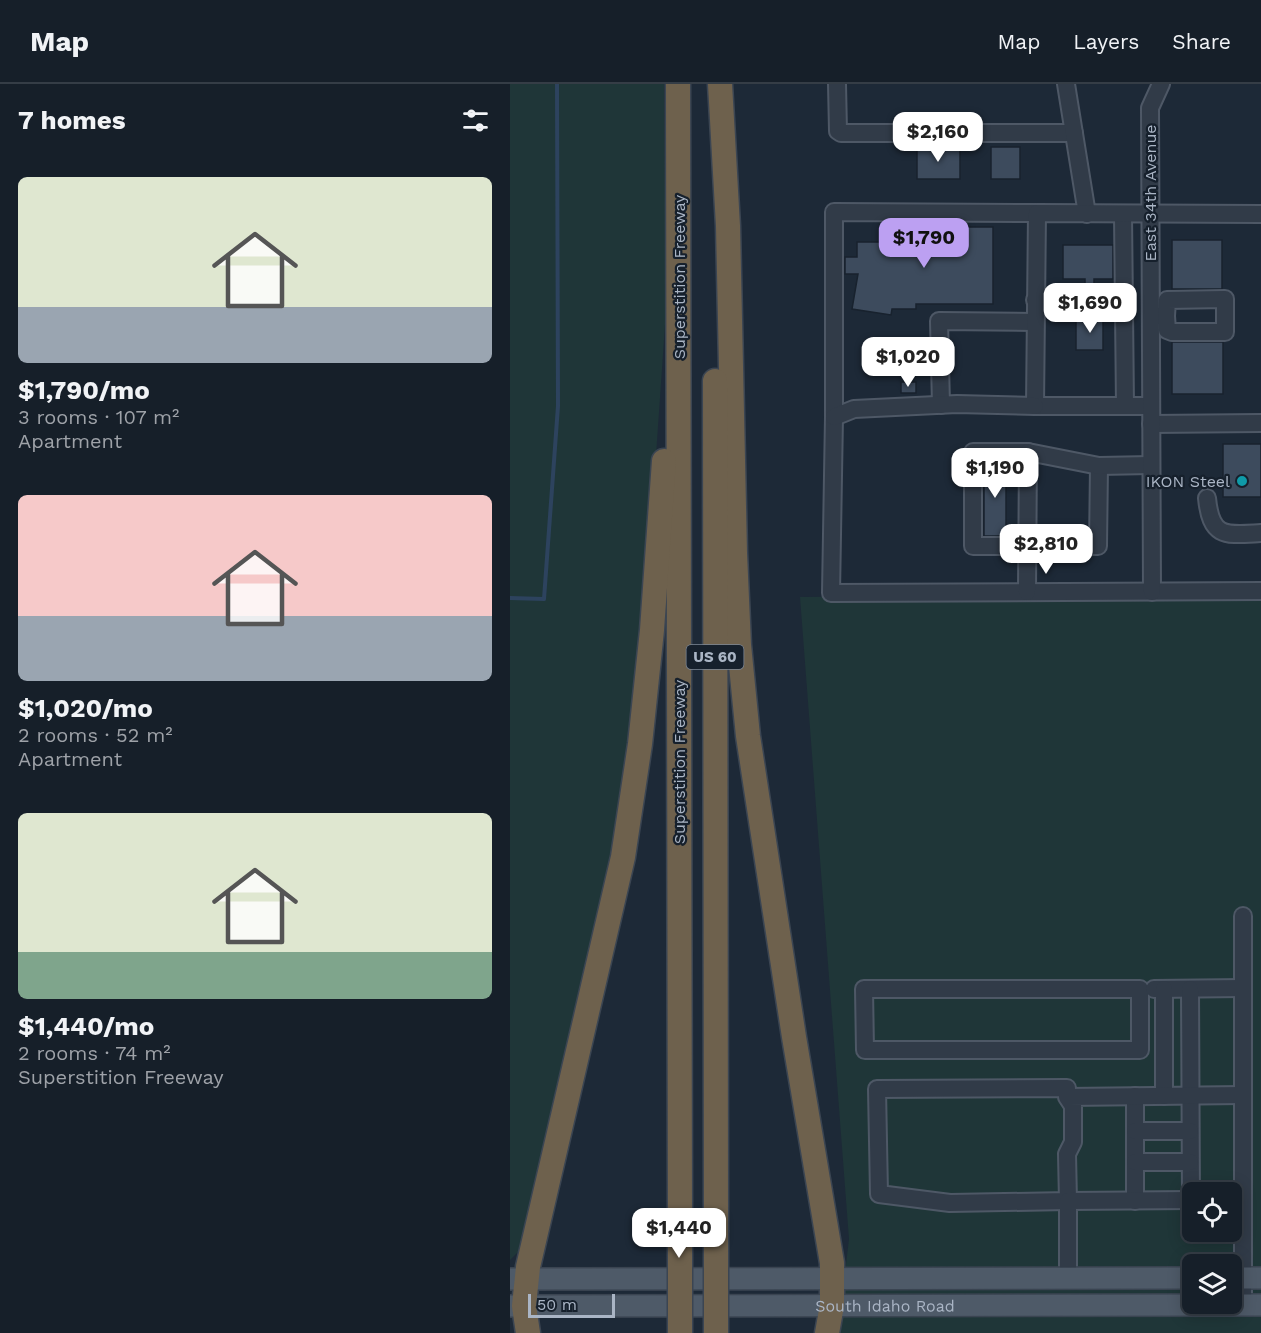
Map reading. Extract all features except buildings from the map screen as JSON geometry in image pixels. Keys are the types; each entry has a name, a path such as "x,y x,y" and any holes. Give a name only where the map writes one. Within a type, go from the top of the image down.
{"highway":[{"name":"Superstition Freeway","path":"678,84 680,1333"},
{"path":"718,84 728,226 735,553 741,656 748,736 832,1263 832,1305 827,1333"},
{"name":"US 60","path":"716,1333 718,84"},
{"path":"528,1333 517,1306 518,1279 623,857 639,755 652,630 679,285"}],"main road":[{"name":"South Idaho Road","path":"518,1279 1182,1278"},
{"name":"South Idaho Road","path":"517,1306 1252,1305"}],"street":[{"path":"837,84 838,131 841,133 1074,133"},
{"path":"1066,84 1087,214"},
{"name":"East 34th Avenue","path":"1152,592 1151,406 1158,316 1150,214 1150,108 1161,84"},
{"path":"1261,214 834,212 831,593 1261,591"},
{"path":"1035,406 1037,213"},
{"path":"1123,214 1125,406"},
{"path":"1035,300 1125,301"},
{"path":"941,405 939,321 1035,322"},
{"path":"834,417 854,409 941,405 1151,406"},
{"path":"1151,424 1261,423"},
{"path":"1099,466 1098,546 972,546 972,452 1028,452 1099,466 1151,465"},
{"path":"1027,592 1028,452"},
{"path":"1207,498 1209,516 1213,525 1222,533 1235,535 1261,533"},
{"path":"1238,1182 1243,1095 1243,916"},
{"path":"1140,989 1140,1050 865,1050 864,989 1243,988"},
{"path":"1164,989 1164,1096"},
{"path":"1190,989 1191,1182"},
{"path":"1068,1278 1068,1201 1067,1154 1073,1142 1073,1106 1067,1097 1067,1088 878,1089 879,1194 950,1203 1068,1201 1135,1200 1182,1200"},
{"path":"1067,1097 1243,1095"},
{"path":"1135,1096 1135,1200"},
{"path":"1135,1131 1190,1131"},
{"path":"1135,1162 1190,1162"},
{"path":"1241,1242 1245,1278 1252,1305"}],"green space":[{"path":"510,84 664,84 666,311 645,614 628,783 556,1088 530,1215 518,1252 510,1260"},
{"path":"1261,594 1261,1333 838,1333 849,1239 800,597"}],"waterway":[{"path":"510,598 544,599 558,406 557,84"}],"place":[{"name":"IKON Steel","path":"1242,481"}]}
